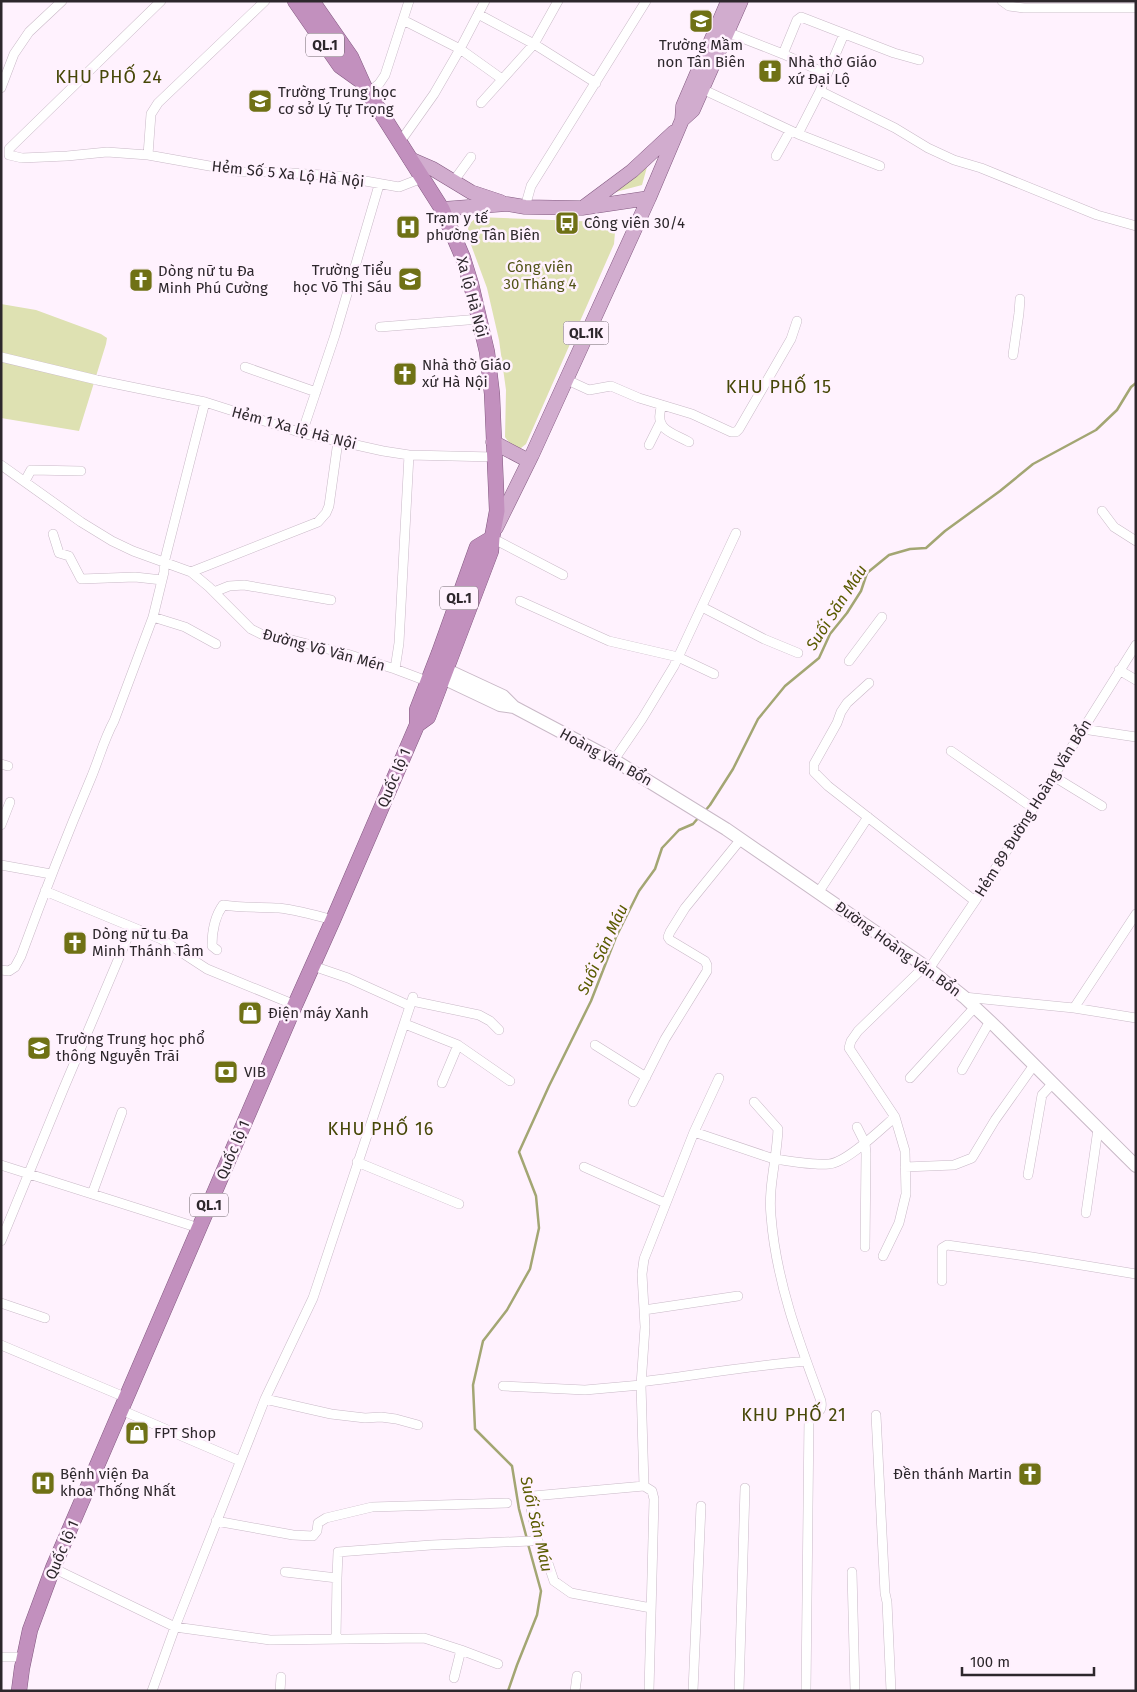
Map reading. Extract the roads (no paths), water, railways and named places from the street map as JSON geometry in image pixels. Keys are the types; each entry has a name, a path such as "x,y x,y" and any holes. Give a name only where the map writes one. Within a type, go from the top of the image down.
{"highway":[{"name":"Xa lộ Hà Nội","path":"295,1 340,66 365,87"},
{"name":"Xa lộ Hà Nội","path":"312,1 351,58 365,87 442,209 468,275 487,352 492,394 496,511 492,538"},
{"name":"Quốc lộ 1","path":"19,1691 30,1630 53,1568 417,725 417,710 438,675 477,547 492,538"}],"main road":[{"name":"QL.1K","path":"492,538 649,198 680,124 683,106 728,1"},
{"name":"QL.1K","path":"582,208 632,171 693,110 741,1"},
{"path":"410,159 433,169 471,192 506,204"},
{"path":"442,209 506,204 582,208 649,198"},
{"path":"494,450 528,461"},
{"name":"Hoàng Văn Bổn","path":"438,675 503,696 514,706 614,760 702,814"},
{"name":"Đường Hoàng Văn Bổn","path":"702,814 927,967 964,997 1136,1166"}],"street":[{"path":"1,88 14,54 29,32 62,1"},
{"name":"Hẻm Số 5 Xa Lộ Hà Nội","path":"161,1 9,149 9,155 22,158 107,152 148,155 243,172 337,176 379,185 399,187 422,178"},
{"path":"148,155 152,114 158,103 265,1"},
{"path":"365,87 379,84 384,75 409,1"},
{"path":"400,142 434,94 460,49 484,1"},
{"path":"481,104 534,44 558,1"},
{"path":"1002,1 1009,6 1024,8 1136,8"},
{"path":"525,206 531,186 644,2"},
{"path":"478,14 534,44 596,83"},
{"path":"783,54 797,20 801,17 894,53 919,60"},
{"path":"403,20 460,49 502,79"},
{"path":"727,32 827,74"},
{"path":"776,156 820,91 844,34"},
{"path":"702,89 794,132 880,166"},
{"path":"820,91 954,160 989,171 1097,215 1136,226"},
{"path":"453,182 471,157"},
{"path":"302,433 335,335 379,185"},
{"path":"1012,355 1020,313 1020,298"},
{"path":"380,327 480,319"},
{"path":"565,379 589,390 610,386 639,398 692,414 731,432 740,429 791,339 797,321"},
{"name":"Hẻm 1 Xa lộ Hà Nội","path":"1,357 97,380 205,402 302,433 408,455 494,450"},
{"path":"245,367 316,392"},
{"path":"1,970 9,971 15,967 21,956 51,874 108,731 114,721 153,617 164,572 164,563 205,402"},
{"path":"662,405 658,415 663,428 689,442"},
{"path":"649,445 660,423"},
{"path":"191,572 318,522 329,506 338,441"},
{"path":"396,669 399,643 408,455"},
{"name":"Đường Võ Văn Mén","path":"1,465 81,522 112,541 132,551 191,572 251,629 265,636 288,639 396,669 438,675"},
{"path":"25,481 31,470 81,471"},
{"path":"1102,511 1114,527 1136,541"},
{"path":"614,760 642,719 678,657 736,533"},
{"path":"53,534 59,553 69,556 81,580 135,577 162,580"},
{"path":"492,538 563,575"},
{"path":"214,592 229,586 244,585 331,600"},
{"path":"520,601 609,642 678,657 714,674"},
{"path":"702,607 764,640 798,653"},
{"path":"153,617 185,627 216,644"},
{"path":"849,661 882,618"},
{"name":"Hẻm 89 Đường Hoàng Văn Bổn","path":"894,1117 849,1048 851,1040 858,1031 927,967 974,901 1136,645"},
{"path":"1119,670 1136,680"},
{"path":"869,683 847,703 841,712 837,723 814,764 814,772 828,786 974,901"},
{"path":"1084,729 1136,738"},
{"path":"952,751 1033,808"},
{"path":"1053,776 1102,806"},
{"path":"1,825 10,802"},
{"path":"818,892 868,817"},
{"path":"633,1102 665,1039 707,971 708,965 705,961 670,940 668,937 670,932 685,908 741,839"},
{"path":"1,865 51,874"},
{"path":"45,891 161,940 207,970 295,1005"},
{"path":"217,950 212,946 212,936 217,915 223,905 278,908 334,920"},
{"path":"1074,1008 1136,914"},
{"path":"1,1241 132,927"},
{"path":"313,966 411,1001 479,1015 490,1021 499,1030"},
{"path":"964,997 1074,1008 1136,1018"},
{"path":"152,1691 216,1521 265,1399 313,1298 411,1001"},
{"path":"910,1078 975,1008"},
{"path":"962,1070 990,1022"},
{"path":"404,1024 458,1045 510,1081"},
{"path":"442,1083 458,1045"},
{"path":"595,1045 646,1077"},
{"path":"905,1167 954,1165 972,1158 995,1120 1034,1065"},
{"path":"644,1486 641,1383 645,1327 642,1274 644,1259 694,1132 719,1078"},
{"path":"1028,1175 1042,1095 1053,1083"},
{"path":"754,1102 778,1129 770,1215 774,1245 796,1336 822,1407 820,1411 809,1416 806,1691"},
{"path":"92,1194 122,1112"},
{"path":"694,1132 774,1158 830,1164 839,1161 865,1143 894,1117 905,1151 906,1194 899,1223 883,1256"},
{"path":"857,1127 865,1143 865,1247"},
{"path":"1086,1213 1098,1129"},
{"path":"357,1162 458,1204"},
{"path":"1,1166 199,1228"},
{"path":"584,1167 666,1203"},
{"path":"942,1281 942,1250 945,1246 1032,1256 1136,1274"},
{"path":"644,1310 738,1296"},
{"path":"1,1303 45,1318"},
{"path":"1,1345 240,1461"},
{"path":"503,1386 586,1390 806,1361"},
{"path":"265,1399 331,1414 365,1418 388,1418 418,1425"},
{"path":"876,1415 884,1593 887,1602 891,1691"},
{"path":"649,1691 654,1499 652,1491 644,1486 534,1496 530,1503 534,1540 548,1563 554,1581 571,1593 651,1608"},
{"path":"739,1691 745,1488"},
{"path":"216,1521 293,1535 313,1536 317,1531 318,1523 326,1518 372,1507 507,1503"},
{"path":"693,1691 701,1506"},
{"path":"336,1639 338,1552 534,1540"},
{"path":"53,1568 175,1627 270,1640 424,1638 498,1664"},
{"path":"285,1572 337,1578"},
{"path":"852,1572 855,1691"},
{"path":"454,1678 461,1650"},
{"path":"1,1657 24,1657"},
{"path":"575,1691 577,1676"},
{"path":"280,1691 281,1677"}],"waterway":[{"name":"Suối Săn Máu","path":"705,811 733,769 758,719 785,686 819,658 830,634 847,613 861,591 867,573 889,555 910,549 926,548 945,531 1033,464 1096,430 1117,410 1131,387 1136,383"},
{"name":"Suối Săn Máu","path":"527,1539 519,1509 512,1466 475,1429 473,1385 483,1341 507,1310 530,1269 539,1228 536,1196 519,1152 591,1001 616,937 639,891 655,869 662,848 679,830 693,824 699,817"},
{"name":"Suối Săn Máu","path":"508,1691 537,1615 541,1591 528,1544"}],"place":[{"name":"Trường Mầm non Tân Biên","path":"701,21"},
{"name":"Nhà thờ Giáo xứ Đại Lộ","path":"770,71"},
{"name":"Trường Trung học cơ sở Lý Tự Trọng","path":"260,101"},
{"name":"Công viên 30/4","path":"567,223"},
{"name":"Trạm y tế phường Tân Biên","path":"408,227"},
{"name":"Trường Tiểu học Võ Thị Sáu","path":"410,279"},
{"name":"Dòng nữ tu Đa Minh Phú Cường","path":"141,280"},
{"name":"Nhà thờ Giáo xứ Hà Nội","path":"405,374"},
{"name":"Dòng nữ tu Đa Minh Thánh Tâm","path":"75,943"},
{"name":"Điện máy Xanh","path":"250,1013"},
{"name":"Trường Trung học phổ thông Nguyễn Trãi","path":"39,1048"},
{"name":"VIB","path":"226,1072"},
{"name":"FPT Shop","path":"137,1433"},
{"name":"Đền thánh Martin","path":"1030,1474"},
{"name":"Bệnh viện Đa khoa Thống Nhất","path":"43,1483"}],"district":[{"name":"KHU PHỐ 24","path":"109,77"},
{"name":"KHU PHỐ 15","path":"779,387"},
{"name":"KHU PHỐ 16","path":"381,1129"},
{"name":"KHU PHỐ 21","path":"794,1415"}],"park label":[{"name":"Công viên 30 Tháng 4","path":"540,276"}]}
